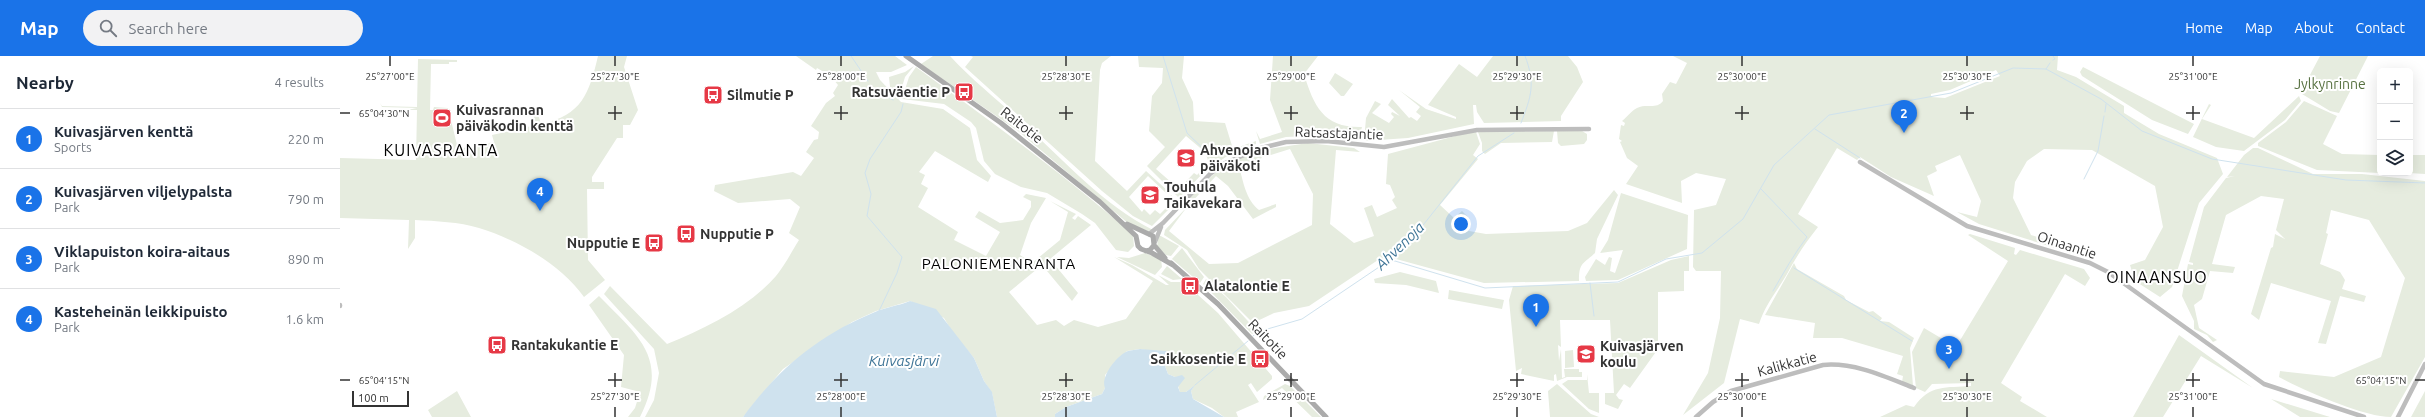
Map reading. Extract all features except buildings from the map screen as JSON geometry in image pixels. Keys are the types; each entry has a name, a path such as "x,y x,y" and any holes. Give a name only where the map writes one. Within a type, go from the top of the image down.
{"main road":[{"name":"Raitotie","path":"906,56 1000,123 1119,219 1136,236 1137,242"},
{"name":"Raitotie","path":"1119,219 1148,233"},
{"path":"1148,233 1153,236 1155,244 1152,248 1146,251 1140,248 1137,242 1140,235 1148,233"},
{"name":"Raitotie","path":"1155,244 1173,265 1218,304 1326,417"},
{"name":"Raitotie","path":"1146,251 1173,265"}],"street":[{"name":"Ratsastajantie","path":"1148,233 1163,223 1210,174 1225,163 1260,148 1286,142 1326,141 1362,146 1384,147 1477,130 1589,129"},
{"name":"Oinaantie","path":"1860,162 1967,226 2090,263 2108,272 2264,384 2364,417"},
{"name":"Ratsastajantie","path":"1155,244 1163,223"},
{"path":"2398,417 2425,364"},
{"name":"Kalikkatie","path":"1696,417 1713,402 1731,391 1823,365 1836,365 1867,371 1914,388"}],"green space":[{"path":"598,56 627,56 624,67 638,110 630,125 623,125 623,138 617,138 592,177 592,182 604,182 604,189 587,189 588,260 605,280 584,297 563,274 551,264 523,246 479,228 439,221 415,220 415,238 408,249 409,220 340,218 340,158 416,160 417,110 407,110 417,108 382,107 380,103 382,106 417,107 418,59 457,60 457,62 449,62 449,64 431,64 430,110 433,110 434,107 448,108 458,149 494,142 492,135 536,125 531,108 536,107 541,124 566,115 575,109 587,92"},
{"path":"796,56 895,56 907,65 891,72 876,72 880,80 901,102 943,109 970,128 977,160 991,176 988,182 935,151 919,172 925,175 921,184 928,188 918,207 958,232 954,240 986,256 1000,232 975,217 979,211 1000,223 1023,220 1031,207 1031,201 1023,197 1026,194 1046,198 1031,223 1020,255 1032,263 1060,240 1068,212 1050,201 1076,214 1072,218 1075,220 1078,216 1091,225 1050,259 1078,293 1072,301 1042,265 1009,292 1037,325 1056,320 1064,326 1074,320 1098,327 1126,319 1153,281 1114,257 1132,265 1166,285 1169,285 1158,275 1171,282 1182,282 1218,313 1272,376 1272,379 1257,392 1251,383 1248,385 1259,402 1236,412 1238,417 1224,417 1212,408 1193,399 1191,391 1194,386 1186,392 1180,392 1175,377 1168,374 1165,366 1173,355 1140,349 1127,351 1105,375 1105,388 1102,394 1066,407 1055,414 1055,417 997,417 992,393 984,381 974,358 953,333 944,318 910,301 876,311 852,322 783,369 743,417 645,417 654,400 659,373 654,349 604,294 610,286 667,344 726,316 753,298 776,276 799,240 789,233 800,207 790,199 738,203 714,191 715,185 793,172 801,176 814,158 806,152 814,140 818,139 819,132 811,126 826,103 835,96 833,93 838,85 833,79 829,78 829,75 817,68 816,70"},
{"path":"933,56 950,56 1085,182 1135,220 1153,230 1148,231 1129,224 1018,131 921,64"},
{"path":"971,56 1111,56 1102,63 1100,70 1095,161 1127,191 1146,171 1169,192 1167,194 1148,176 1129,197 1142,212 1144,209 1150,215 1155,210 1160,214 1171,203 1169,199 1171,195 1177,201 1152,226 1133,216 1102,191 965,67 973,57"},
{"path":"1138,56 1184,56 1182,78 1193,102 1194,121 1225,123 1233,149 1256,141 1256,144 1232,153 1209,168 1206,165 1209,163 1205,152 1186,136 1156,169 1179,189 1194,173 1197,175 1204,168 1205,171 1179,198 1147,166 1165,147 1149,131 1152,96 1162,83 1163,68 1139,67"},
{"path":"1273,56 1318,56 1304,74 1317,106 1322,113 1338,124 1362,127 1359,138 1308,136 1286,137 1260,144 1256,131 1260,139 1282,132 1270,100"},
{"path":"1493,56 1568,56 1577,67 1583,82 1561,116 1561,121 1484,123 1477,112 1476,105 1473,105 1474,124 1408,138 1364,141 1366,118 1375,101 1381,104 1372,113 1389,123 1394,117 1391,114 1392,112 1400,116 1388,105 1392,99 1409,118 1411,117 1417,121 1421,116 1416,112 1420,107 1399,90 1426,109 1456,119 1456,117 1428,105 1459,64 1477,77"},
{"path":"1673,56 2058,56 2057,70 2076,77 2124,106 2124,113 2159,134 2217,158 2223,174 2199,203 2172,287 2160,297 2135,281 2130,265 2145,260 2163,227 2155,186 2092,150 2044,149 2027,161 2015,182 2013,198 2031,235 2068,247 2065,251 1979,224 1957,212 1977,217 1981,201 1960,155 1935,166 1937,171 1927,176 1934,196 1891,177 1860,157 1857,160 1837,148 1798,214 1818,227 1801,250 1764,311 1759,324 1740,319 1724,383 1683,415 1708,373 1720,318 1721,271 1696,271 1693,267 1694,210 1716,205 1726,179 1696,173 1681,181 1682,203 1626,184 1638,166 1627,158 1620,142 1622,141 1619,139 1621,125 1624,126 1625,123 1622,121 1637,108 1660,104 1663,101 1662,94 1670,82 1676,84 1687,63","holes":["1996,70 2000,76 1945,98 1931,97 1931,94 1950,90"]},
{"name":"Jylkynrinne","path":"2320,56 2368,56 2339,113 2330,111 2302,94 2302,90"},
{"path":"914,66 905,77 899,97 890,87 889,77 905,72"},
{"path":"916,67 1026,148 1107,212 1133,235 1134,246 1128,252 1116,250 1095,223 1082,214 1047,193 1021,187 995,174 984,161 976,128 971,122 944,104 902,99 909,77"},
{"path":"2083,67 2194,124 2188,134 2152,120 2082,76 2080,72"},
{"path":"1335,73 1353,84 1344,96 1341,96 1329,83"},
{"path":"2299,96 2301,101 2285,120 2244,151 2216,147 2193,137 2209,104 2211,105 2202,119 2254,138"},
{"path":"2304,101 2337,116 2323,144 2342,154 2377,155 2377,173 2317,170 2258,146 2258,143 2286,122"},
{"path":"1554,131 1552,142 1501,143 1485,154 1482,151 1482,143 1478,132"},
{"path":"1557,131 1582,131 1587,134 1587,140 1584,144 1561,146 1558,143"},
{"path":"1476,132 1480,144 1473,155 1478,159 1440,205 1454,218 1462,211 1468,217 1461,224 1469,231 1486,234 1568,231 1587,223 1614,190 1618,195 1597,239 1595,253 1584,262 1581,267 1579,281 1484,283 1396,259 1378,260 1309,306 1274,313 1253,323 1199,269 1187,250 1164,235 1165,230 1187,207 1169,231 1209,264 1238,263 1312,225 1313,194 1290,149 1264,157 1264,154 1269,149 1308,143 1354,148 1360,152 1336,150 1330,224 1354,243 1374,236 1364,208 1372,205 1377,217 1397,208 1392,200 1395,197 1390,185 1386,184 1388,154 1463,134"},
{"path":"2253,148 2258,148 2313,174 2362,174 2425,181 2425,357 2391,417 2365,413 2350,408 2303,389 2279,377 2280,371 2334,377 2381,357 2405,278 2369,220 2331,210 2326,233 2328,234 2320,264 2340,272 2345,280 2342,289 2366,296 2364,302 2340,296 2326,344 2318,343 2331,301 2271,283 2259,320 2251,314 2271,248 2273,247 2275,234 2285,239 2276,230 2284,199 2261,196 2226,215 2212,264 2235,267 2233,273 2210,271 2202,299 2194,305 2199,328 2217,340 2213,342 2207,335 2194,329 2194,321 2182,296 2188,264 2193,265 2193,263 2189,262 2204,207 2226,178 2235,176 2227,177 2244,155"},
{"path":"1258,153 1262,158 1239,166 1248,196 1259,210 1276,204 1276,207 1253,219 1228,186 1216,176 1189,205 1187,201 1219,170 1237,159"},
{"path":"2413,155 2425,155 2425,174 2413,173"},
{"path":"1621,193 1688,215 1687,249 1618,280 1586,281 1585,277 1596,259 1605,265 1609,257 1612,258 1610,271 1615,273 1623,250 1600,253 1608,240"},
{"path":"1970,234 2015,248 2014,254 2016,255 2020,250 2084,269 2090,278 2085,286 2065,274 2001,383 2022,397 2020,401 2047,417 1880,417 1906,405 1914,407 1926,394 1932,391 1946,387 1971,386 1971,383 1932,384 1925,392 1916,388 1912,352 1924,328 1956,347 2008,261 1968,235"},
{"path":"1159,235 1179,246 1171,256 1166,255 1157,246"},
{"path":"1182,248 1204,277 1200,283 1172,259"},
{"path":"1145,253 1161,259 1162,267 1155,275 1117,257 1129,258"},
{"path":"1689,256 1689,271 1684,271 1684,291 1658,292 1658,349 1630,388 1624,384 1616,395 1619,399 1623,400 1618,409 1605,404 1605,393 1614,393 1610,320 1560,320 1561,347 1558,345 1559,361 1561,349 1562,378 1565,377 1564,369 1579,369 1579,372 1582,372 1582,377 1567,377 1557,381 1556,374 1554,375 1554,381 1521,374 1522,368 1516,371 1509,300 1513,286 1618,283 1671,260"},
{"path":"1794,263 1797,269 1844,296 1846,300 1869,312 1873,311 1882,318 1880,321 1889,322 1914,338 1910,348 1913,386 1902,382 1903,376 1897,374 1903,356 1842,338 1813,338 1815,323 1765,315"},
{"path":"1167,266 1182,279 1173,280 1161,274"},
{"path":"1400,272 1436,281 1439,293 1406,285 1375,283 1374,279"},
{"path":"1206,279 1226,297 1257,331 1252,334 1203,284"},
{"path":"1449,290 1504,300 1502,309 1448,299"},
{"path":"599,296 637,336 645,349 650,363 652,379 648,397 640,417 628,417 635,408 640,392 621,387 624,355 589,305"},
{"path":"2179,335 2253,388 2201,356 2163,417 2133,417"},
{"path":"1573,350 1574,367 1565,368 1565,351"},
{"path":"1587,374 1589,393 1599,393 1599,413 1589,409 1562,384 1568,380 1587,380"},
{"path":"1285,384 1290,386 1321,417 1312,417 1282,388 1263,400 1264,396"},
{"path":"1557,384 1591,414 1599,417 1550,417 1548,391"},
{"path":"457,391 471,417 432,417 428,410"},
{"path":"2425,391 2425,417 2411,417"},
{"path":"2271,399 2330,417 2300,417"}],"water":[{"name":"Kuivasjärvi","path":"910,301 936,309 974,358 984,381 992,392 997,417 743,417 771,383 786,368 818,342 855,321 879,310"},
{"path":"1140,349 1166,351 1173,355 1165,366 1168,374 1175,377 1182,375 1185,378 1178,387 1180,392 1186,392 1195,385 1191,391 1193,399 1224,417 1055,417 1055,414 1066,407 1102,394 1105,388 1105,378 1110,367 1124,353"}],"waterway":[{"path":"851,56 868,81"},
{"path":"1163,56 1187,133 1209,154"},
{"name":"Ahvenoja","path":"1521,123 1530,98 1531,90 1530,75 1525,56"},
{"path":"2053,56 2055,59 2053,60"},
{"path":"2046,69 2050,63"},
{"path":"1388,261 1395,261 1485,288 1618,282 1666,259 1702,253 1743,219 1774,165 1829,115 1951,93 2013,68 2046,69 2101,99 2142,131 2212,159 2346,180 2425,183"},
{"path":"870,86 893,100"},
{"path":"879,311 897,273 902,257 867,216 871,194 865,173 870,159 901,112 903,104"},
{"path":"2105,112 2106,104"},
{"path":"2084,179 2098,151 2104,116"},
{"path":"1815,129 1860,158"},
{"name":"Ahvenoja","path":"1264,330 1302,319 1388,261 1416,234 1478,156 1514,133"},
{"path":"1761,189 1807,237 1773,291"},
{"path":"1794,268 1912,341"},
{"path":"1590,283 1594,316"},
{"name":"Ahvenoja","path":"1253,336 1257,333"},
{"name":"Ahvenoja","path":"1195,385 1248,341"}],"place":[{"name":"Ratsuväentie P","path":"964,92"},
{"name":"Silmutie P","path":"713,95"},
{"name":"Kuivasrannan päiväkodin kenttä","path":"442,118"},
{"name":"Kuivasjärven viljelypalsta","path":"1904,133"},
{"name":"Ahvenojan päiväkoti","path":"1186,158"},
{"name":"Touhula Taikavekara","path":"1150,195"},
{"name":"Kasteheinän leikkipuisto","path":"540,211"},
{"name":"Nupputie P","path":"686,234"},
{"name":"Nupputie E","path":"654,243"},
{"name":"Alatalontie E","path":"1190,286"},
{"name":"Kuivasjärven kenttä","path":"1536,327"},
{"name":"Rantakukantie E","path":"497,345"},
{"name":"Kuivasjärven koulu","path":"1586,354"},
{"name":"Saikkosentie E","path":"1260,359"},
{"name":"Viklapuiston koira-aitaus","path":"1949,369"}],"district":[{"name":"KUIVASRANTA","path":"441,150"},
{"name":"PALONIEMENRANTA","path":"999,264"},
{"name":"OINAANSUO","path":"2157,277"}]}
